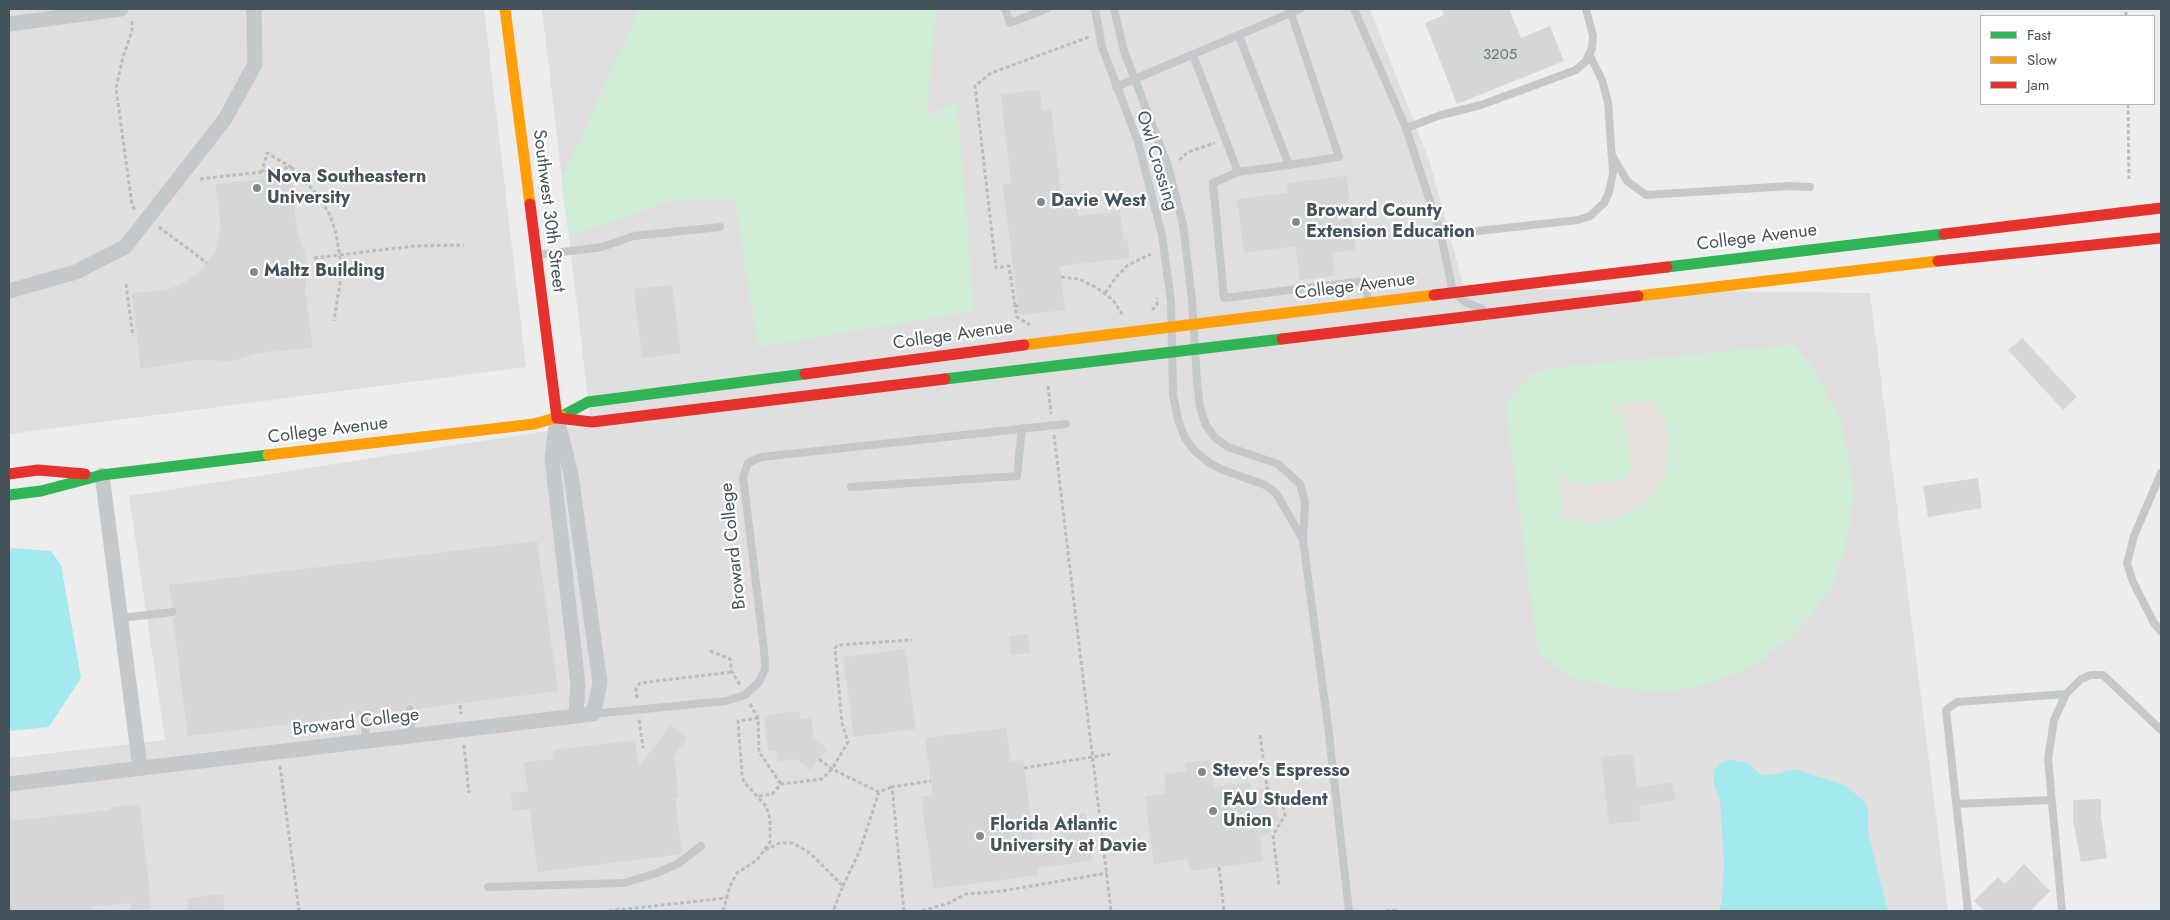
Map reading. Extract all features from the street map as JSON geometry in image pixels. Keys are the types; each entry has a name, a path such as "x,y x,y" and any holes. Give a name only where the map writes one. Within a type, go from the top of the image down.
{"street":[{"path":"9,291 76,272 126,247 225,119 255,64 254,9"},
{"name":"Southwest 30th Street","path":"505,9 557,418"},
{"path":"9,24 127,12"},
{"name":"College Avenue","path":"9,495 41,490 102,475 534,424 557,418 588,402 1171,326 2161,208"},
{"name":"College Avenue","path":"557,418 592,422 1808,275 2161,238"},
{"path":"557,418 571,475 600,683 593,714"},
{"path":"557,418 552,458 578,685 576,715"},
{"name":"College Avenue","path":"9,474 38,470 102,475"},
{"path":"102,475 140,768"},
{"name":"Broward College","path":"9,784 593,714"}],"lane":[{"path":"1005,9 1010,23 1046,9"},
{"name":"Owl Crossing","path":"1114,9 1120,36 1134,80 1168,166 1183,224 1194,324 1200,408 1206,425 1215,438 1228,447 1278,464 1300,484 1305,502 1303,540"},
{"path":"1116,87 1300,9"},
{"path":"1354,9 1406,128 1442,235 1452,292 1465,302 1483,310 1505,313"},
{"path":"1406,128 1441,115 1481,105 1576,70 1586,61 1592,48 1594,36 1586,9"},
{"name":"Owl Crossing","path":"1095,11 1102,47 1138,142 1155,200 1166,265 1171,326 1173,394 1178,420 1185,438 1194,450 1208,462 1265,485 1276,493 1303,540"},
{"path":"1291,13 1339,157 1238,172 1213,182 1224,298 1365,281 1368,303"},
{"path":"1239,36 1289,165"},
{"path":"1442,235 1578,220 1590,216 1604,203 1614,172 1608,102 1602,80 1589,54"},
{"path":"1193,55 1238,172"},
{"path":"1612,154 1627,181 1646,194 1790,186 1810,187"},
{"path":"536,256 602,247 634,236 720,227"},
{"name":"Broward College","path":"593,714 701,705 726,701 745,695 759,682 764,669 743,477 748,463 761,457 1066,424"},
{"path":"851,487 1017,476 1022,428"},
{"path":"2161,473 2134,536 2127,563 2133,582 2154,623 2161,631"},
{"path":"1303,540 1328,726 1349,911"},
{"path":"120,618 173,612"},
{"path":"2062,911 2048,759 2054,720 2066,694 2081,679 2091,675 2104,675 2161,730"},
{"path":"1968,911 1946,710 1957,702 2066,694"},
{"path":"410,709 412,736"},
{"path":"364,715 366,741"},
{"path":"1956,804 2051,800"},
{"path":"488,887 624,883 657,873 679,863 701,846"}],"path":[{"path":"1093,42 1086,14 1095,11"},
{"path":"127,12 132,31 123,57 116,88 132,205 136,212 207,262"},
{"path":"1038,331 1016,317 1009,266 996,268 975,86 991,73 1092,36"},
{"path":"2128,105 2129,179"},
{"path":"262,172 267,153 291,166 316,193 330,215 341,253 342,270 334,322"},
{"path":"200,179 262,172 291,166"},
{"path":"314,258 341,253 414,246 464,245"},
{"path":"1150,245 1152,263"},
{"path":"1105,293 1116,276 1128,265 1151,254"},
{"path":"1062,277 1079,279 1105,293 1126,320"},
{"path":"126,284 133,336"},
{"path":"1149,313 1156,304 1157,292"},
{"path":"1048,385 1111,911"},
{"path":"759,796 772,794 781,784 822,779 832,769 848,742 842,723 835,648 838,645 912,640"},
{"path":"710,651 730,659 732,672 758,718 759,752 781,784"},
{"path":"640,683 732,672"},
{"path":"460,705 469,793"},
{"path":"723,911 726,898 737,873 758,860 770,842 770,819 759,796 744,782 742,775 738,721 758,718"},
{"path":"1260,735 1267,788 1284,805 1285,815 1273,835 1279,885"},
{"path":"1024,768 1110,754"},
{"path":"819,759 832,769 879,792 892,787 931,781"},
{"path":"280,764 299,911"},
{"path":"892,787 904,911"},
{"path":"833,911 842,886 860,850 879,792"},
{"path":"765,850 780,843 793,843 810,853 842,886"},
{"path":"1219,867 1224,911"},
{"path":"922,911 949,903 966,894 1002,891 1107,873"},
{"path":"610,911 726,898"},
{"path":"1386,911 1399,910"}],"shaded area":[{"name":"Nova Southeastern University","path":"9,9 484,9 526,367 9,434"},
{"path":"542,9 1370,9 1430,163 1464,288 1870,293 1948,911 9,911 9,758 165,740 129,496 591,424"}],"green space":[{"path":"639,9 936,9 926,116 957,103 974,311 758,347 734,198 667,202 569,236 561,181"},
{"path":"1794,345 1807,359 1840,416 1854,488 1851,521 1842,559 1829,592 1797,632 1756,665 1706,685 1665,692 1612,687 1570,677 1538,653 1505,404 1533,372 1567,366"}],"sand":[{"path":"1654,400 1662,415 1669,447 1667,464 1662,480 1653,494 1641,506 1612,521 1579,522 1563,517 1558,480 1560,476 1566,476 1567,482 1576,481 1580,486 1625,479 1632,470 1626,425 1623,422 1621,412 1614,413 1614,407 1618,404"}],"water":[{"path":"9,549 51,551 61,565 81,678 49,727 9,731"},
{"path":"1731,760 1749,763 1760,775 1776,774 1795,769 1844,785 1864,801 1868,807 1868,833 1888,911 1719,911 1722,900 1724,864 1720,800 1714,784 1713,771 1721,763"}],"building":[{"path":"1442,9 1509,9 1521,38 1550,26 1564,61 1457,104 1425,23 1444,15"},
{"name":"Davie West","path":"1040,90 1042,111 1051,110 1061,194 1075,192 1078,216 1120,211 1123,240 1127,239 1130,258 1060,266 1065,310 1019,315 1003,184 1011,183 1001,94"},
{"name":"Maltz Building","path":"291,176 297,230 305,254 307,271 305,291 313,348 256,353 233,361 197,360 141,369 132,293 165,290 182,284 199,273 215,252 221,224 215,184"},
{"name":"Broward County Extension Education","path":"1346,176 1356,250 1332,253 1335,275 1300,280 1295,246 1244,253 1237,199 1288,193 1287,183"},
{"path":"672,285 681,353 642,358 634,289"},
{"path":"2022,338 2077,397 2063,410 2008,350"},
{"path":"1978,478 1982,508 1928,517 1923,486"},
{"path":"537,541 558,691 416,709 413,704 409,703 404,710 370,714 363,709 358,716 188,736 173,618 178,615 178,611 172,606 169,585"},
{"path":"1028,634 1030,653 1011,655 1009,636"},
{"path":"905,649 916,729 854,737 843,657"},
{"path":"799,711 800,719 811,718 813,737 827,749 810,770 797,759 777,761 776,750 768,751 764,716"},
{"path":"671,725 687,738 674,756 679,798 675,799 682,854 538,872 530,809 513,811 511,793 528,791 524,762 554,759 553,750 635,740 639,767"},
{"name":"Florida Atlantic University at Davie","path":"1006,728 1011,762 1023,760 1035,855 1064,852 1059,816 1086,813 1092,861 1037,868 1038,875 934,889 921,797 933,795 925,738"},
{"path":"1633,754 1637,788 1672,782 1676,800 1639,806 1641,821 1609,824 1601,757"},
{"name":"FAU Student Union","path":"1210,760 1214,787 1250,782 1251,790 1264,789 1266,801 1276,800 1279,821 1269,822 1270,834 1260,836 1263,861 1190,871 1188,859 1154,864 1145,796 1166,794 1164,774 1186,771 1185,763"},
{"path":"2101,799 2101,816 2107,858 2081,862 2073,820 2073,800"},
{"path":"140,804 151,908 131,910 130,903 90,907 91,911 9,911 9,821 111,810 110,807"},
{"path":"2024,864 2050,891 2030,911 1984,911 1974,901 1998,877 2005,884"},
{"path":"223,894 225,911 189,911 187,898"}],"traffic: fast":[{"path":"1667,267 1944,234"},
{"path":"945,379 1282,339"},
{"path":"562,416 588,402 805,374"},
{"path":"9,495 41,491 102,475 268,455"}],"traffic: slow":[{"path":"505,9 530,204"},
{"path":"1638,296 1938,261"},
{"path":"1024,345 1434,295"},
{"path":"268,455 534,424 562,416"}],"traffic: jam":[{"path":"530,204 557,418"},
{"path":"1944,234 2161,208"},
{"path":"1938,261 2161,238"},
{"path":"1434,295 1667,267"},
{"path":"1282,339 1638,296"},
{"path":"805,374 1024,345"},
{"path":"557,418 592,422 945,379"},
{"path":"9,474 38,470 85,474"}],"place":[{"name":"Nova Southeastern University","path":"257,188"},
{"name":"Davie West","path":"1041,202"},
{"name":"Broward County Extension Education","path":"1296,222"},
{"name":"Maltz Building","path":"254,272"},
{"name":"Steve's Espresso","path":"1202,772"},
{"name":"FAU Student Union","path":"1213,811"},
{"name":"Florida Atlantic University at Davie","path":"980,836"}]}
